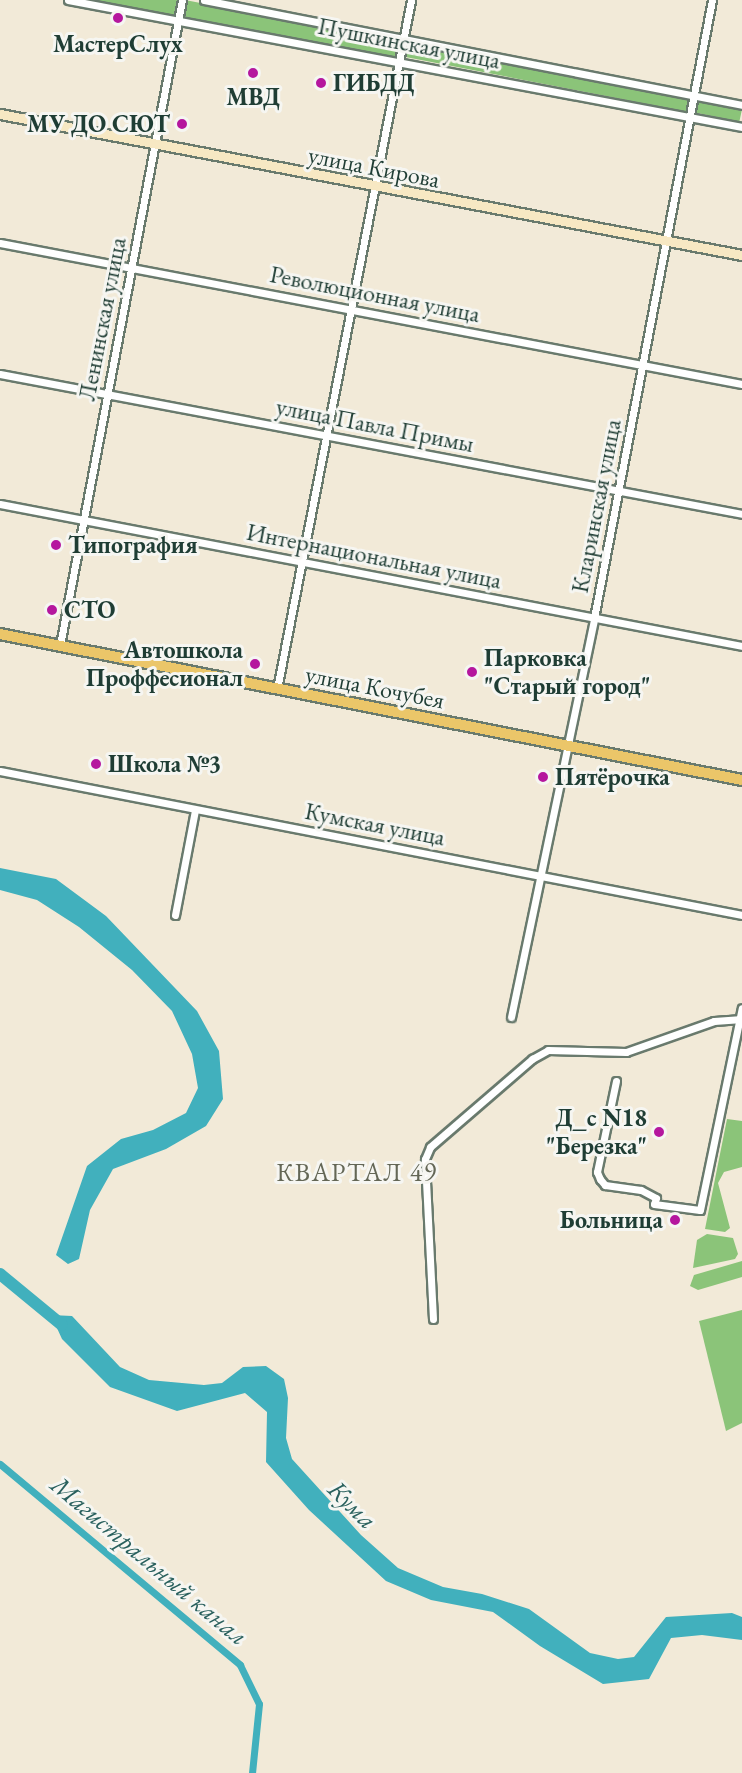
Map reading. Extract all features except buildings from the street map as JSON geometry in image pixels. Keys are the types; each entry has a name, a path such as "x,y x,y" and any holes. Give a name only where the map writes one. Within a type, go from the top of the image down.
{"main road":[{"name":"улица Кочубея","path":"0,634 742,780"}],"street":[{"name":"Пушкинская улица","path":"68,0 400,60 742,127"},
{"name":"Ленинская улица","path":"60,645 182,0"},
{"name":"Пушкинская улица","path":"204,0 742,105"},
{"path":"277,689 411,0"},
{"name":"Кларинская улица","path":"511,1017 594,618 712,0"},
{"name":"улица Кирова","path":"0,114 375,188 742,255"},
{"name":"Революционная улица","path":"0,243 742,384"},
{"name":"улица Павла Примы","path":"0,374 742,514"},
{"name":"Интернациональная улица","path":"0,504 742,646"},
{"name":"Кумская улица","path":"0,771 742,915"},
{"path":"175,915 195,810"},
{"path":"616,1081 597,1172 605,1185 641,1190 656,1198 654,1204 700,1210 742,1008"},
{"path":"432,1319 425,1159 430,1147 532,1059 548,1050 626,1052 686,1029 741,1018"}],"green space":[{"path":"89,0 181,0 177,18"},
{"path":"185,0 402,42 398,61 181,19"},
{"path":"407,43 691,98 688,112 404,57"},
{"path":"699,100 742,109 739,122 696,113"},
{"path":"727,1119 742,1121 742,1167 724,1172 718,1183 730,1228 725,1232 705,1229"},
{"path":"707,1234 733,1238 738,1254 735,1259 693,1268 697,1240"},
{"path":"742,1261 742,1277 698,1290 690,1286 694,1275"},
{"path":"742,1310 742,1423 726,1431 699,1321"}],"water":[{"path":"0,868 56,879 106,916 197,1011 219,1051 223,1099 206,1126 166,1149 113,1169 90,1210 79,1259 68,1264 56,1255 87,1166 121,1139 153,1130 186,1113 198,1088 192,1054 172,1011 132,970 79,927 37,900 0,890"},
{"path":"51,1315 72,1316 120,1367 149,1380 204,1385 222,1383 243,1367 266,1366 284,1379 288,1398 286,1438 292,1459 361,1535 398,1568 443,1587 482,1594 529,1609 590,1653 618,1659 634,1657 666,1617 732,1613 742,1617 742,1640 702,1635 671,1638 649,1679 603,1684 540,1646 493,1612 431,1600 386,1581 309,1510 266,1462 267,1412 245,1393 177,1411 110,1387 62,1339"}],"waterway":[{"name":"Кума","path":"0,1274 62,1325"},
{"name":"Магистральный канал","path":"0,1464 240,1665 259,1704 252,1773"}],"place":[{"name":"МастерСлух","path":"118,18"},
{"name":"МВД","path":"253,73"},
{"name":"ГИБДД","path":"321,83"},
{"name":"МУ ДО СЮТ","path":"182,124"},
{"name":"Типография","path":"56,545"},
{"name":"СТО","path":"52,610"},
{"name":"Автошкола Проффесионал","path":"255,664"},
{"name":"Парковка \"Старый город\"","path":"472,672"},
{"name":"Школа №3","path":"96,764"},
{"name":"Пятёрочка","path":"543,777"},
{"name":"Д_с N18 \"Березка\"","path":"659,1132"},
{"name":"Больница","path":"675,1220"}],"district":[{"name":"КВАРТАЛ 49","path":"357,1173"}]}
